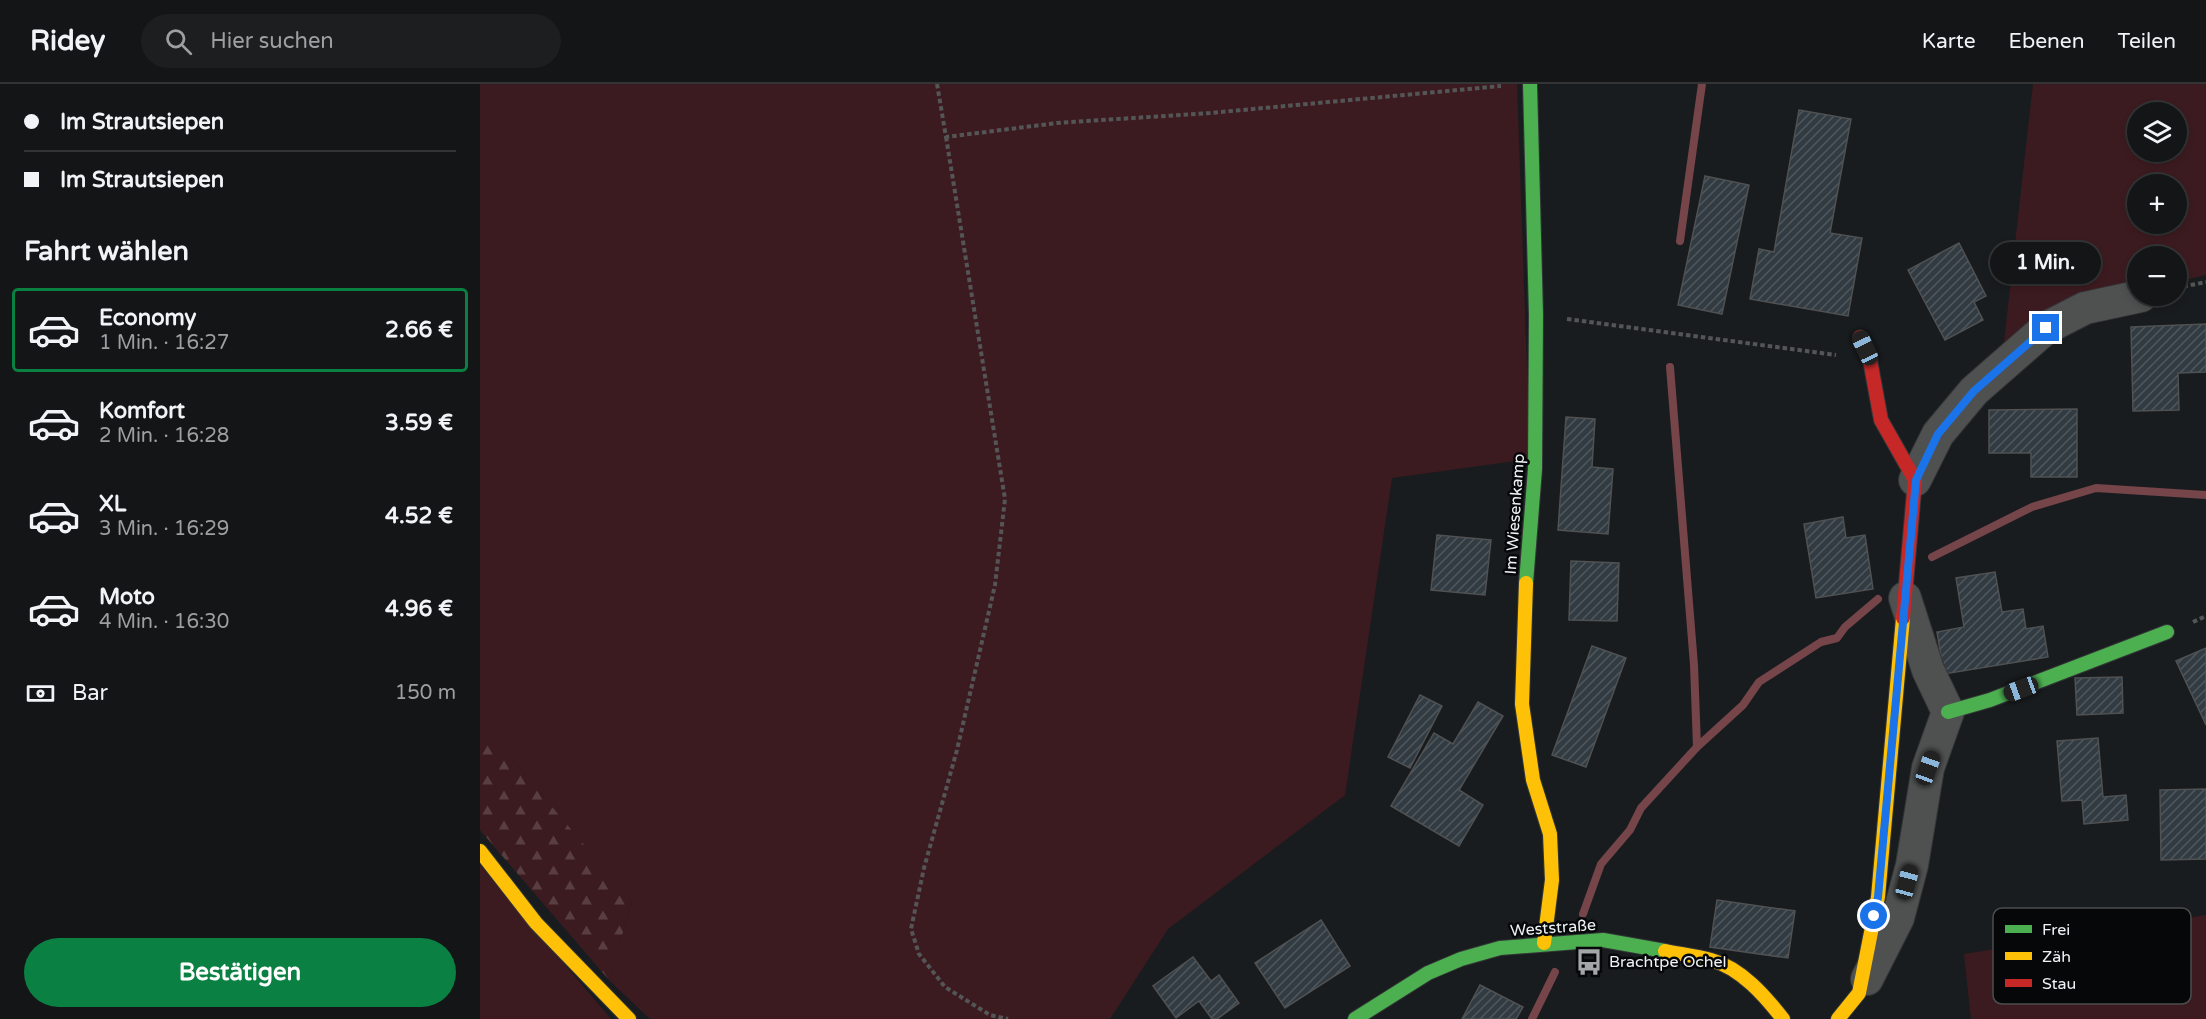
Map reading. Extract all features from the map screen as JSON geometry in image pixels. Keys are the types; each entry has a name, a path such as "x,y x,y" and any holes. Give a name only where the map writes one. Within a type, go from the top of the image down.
{"street":[{"name":"Im Wiesenkamp","path":"1530,84 1536,315 1535,469 1524,615 1522,704 1533,780 1550,834 1552,880 1544,943"},
{"path":"1859,993 1878,897 1916,480 1938,434 1974,391 2046,328 2085,308 2127,299"},
{"path":"1860,337 1870,360 1881,420 1916,480"},
{"path":"1838,1019 1859,993 1898,918 1912,865 1928,768 1948,712 1928,670 1904,596"},
{"path":"1948,712 1990,700 2167,632"},
{"path":"480,851 536,923 629,1019"},
{"name":"Weststraße","path":"1355,1019 1428,973 1461,959 1500,948 1603,940 1713,960 1734,970 1750,983 1783,1019"}],"path":[{"path":"937,84 1005,499 995,585 957,750 924,868 910,929 919,954 945,987 990,1015 1008,1019"},
{"path":"946,137 1057,123 1503,86"},
{"path":"2187,286 2206,282"},
{"path":"1536,315 1870,360"}],"green space":[{"path":"480,84 1517,84 1530,459 1392,478 1345,795 1168,929 1110,1019 650,1019 609,980 632,901 480,722"},
{"path":"2033,84 2206,84 2206,275 2187,280 2187,246 2127,246 2127,296 2002,360"},
{"path":"480,722 632,901 609,980 480,830"},
{"path":"480,865 611,1019 480,1019"},
{"path":"2206,915 2206,1019 1971,1019 1964,954 1993,949 1993,1004 2191,1004 2191,917"}],"building":[{"path":"1799,110 1851,119 1830,233 1862,238 1848,316 1750,299 1759,249 1774,252"},
{"path":"1705,176 1749,185 1722,314 1678,305"},
{"path":"1959,243 1986,296 1974,302 1983,320 1945,340 1908,270"},
{"path":"2206,324 2206,372 2178,373 2179,410 2133,411 2131,327"},
{"path":"2077,409 2077,477 2031,477 2031,453 1989,453 1989,410"},
{"path":"1566,417 1595,419 1592,467 1613,469 1608,534 1558,530"},
{"path":"1843,517 1846,538 1865,535 1873,589 1816,598 1804,524"},
{"path":"1437,535 1491,540 1485,595 1431,590"},
{"path":"1571,561 1619,563 1617,621 1569,620"},
{"path":"1995,572 2002,612 2023,609 2026,629 2043,626 2048,657 1944,674 1937,632 1964,627 1956,578"},
{"path":"1592,646 1626,658 1586,767 1552,755"},
{"path":"2206,648 2206,725 2176,661"},
{"path":"2122,677 2123,713 2077,715 2075,678"},
{"path":"1420,695 1442,706 1410,768 1388,757"},
{"path":"1478,702 1503,716 1459,790 1483,805 1459,846 1391,806 1434,733 1453,744"},
{"path":"2098,738 2103,797 2126,795 2128,820 2084,824 2082,800 2062,801 2057,741"},
{"path":"2206,789 2206,859 2161,860 2160,790"},
{"path":"1717,900 1795,911 1788,958 1710,947"},
{"path":"1321,920 1350,966 1285,1008 1255,963"},
{"path":"1193,957 1211,981 1219,975 1239,1003 1217,1019 1212,1019 1199,1001 1176,1018 1153,986"},
{"path":"1480,985 1523,1007 1516,1019 1462,1019"}],"waterway":[{"path":"1680,241 1702,84"},
{"path":"1670,367 1694,665 1697,747"},
{"path":"1932,557 2032,507 2096,488 2206,495"},
{"path":"1583,914 1601,864 1630,830 1641,808 1697,747 1743,705 1759,682 1821,642 1837,638 1845,627 1878,599"},
{"path":"1532,1019 1555,972"}],"traffic: fast":[{"path":"1526,583 1535,469 1536,315 1530,84"},
{"path":"1948,712 1990,700 2167,632"},
{"path":"1355,1019 1428,973 1461,959 1500,948 1603,940 1665,951"}],"traffic: slow":[{"path":"1526,583 1522,704 1533,780 1550,834 1552,880 1544,943"},
{"path":"1838,1019 1859,993 1878,897 1903,618"},
{"path":"480,851 536,923 629,1019"},
{"path":"1665,951 1711,960 1732,969 1760,992 1783,1019"}],"traffic: jam":[{"path":"1860,337 1870,360 1881,420 1915,480 1903,618"}],"place":[{"name":"Brachtpe Ochel","path":"1589,962"}],"route":[{"path":"1874,916 1878,897 1916,480 1938,434 1974,391 2046,328"}]}
